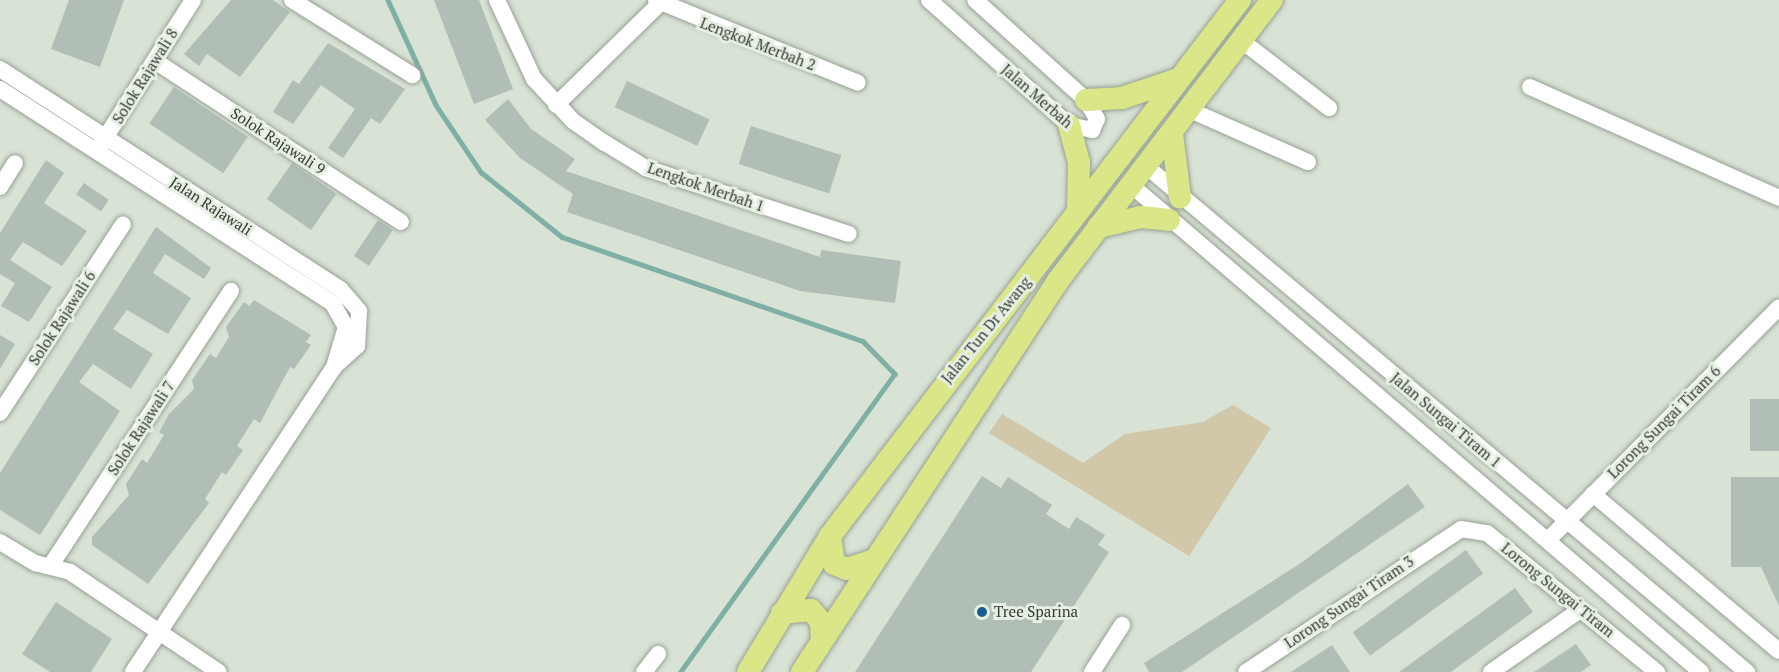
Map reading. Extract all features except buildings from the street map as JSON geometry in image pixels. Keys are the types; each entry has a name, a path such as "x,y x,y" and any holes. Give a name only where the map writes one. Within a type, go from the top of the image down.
{"main road":[{"name":"Jalan Tun Dr Awang","path":"748,672 830,536 1240,0"},
{"name":"Jalan Tun Dr Awang","path":"802,672 871,561 1098,227 1172,134 1272,0"},
{"path":"1086,100 1122,98 1178,79"},
{"path":"1069,125 1079,163 1078,211"},
{"path":"1172,134 1180,198"},
{"path":"1098,227 1141,217 1169,220"},
{"path":"830,536 834,564 847,569 871,561"},
{"path":"782,613 811,610 820,619 822,641"}],"street":[{"name":"Solok Rajawali 8","path":"102,144 193,0"},
{"path":"292,0 411,75"},
{"name":"Lengkok Merbah 1","path":"497,0 534,79 556,105 646,168 849,234"},
{"name":"Jalan Merbah","path":"929,0 1069,125 1084,131 1096,124 1086,100 975,0"},
{"name":"Lengkok Merbah 2","path":"556,105 657,3 858,83"},
{"path":"1242,41 1329,108"},
{"name":"Solok Rajawali 9","path":"155,60 401,222"},
{"name":"Jalan Rajawali","path":"0,69 102,144"},
{"path":"1530,87 1779,198"},
{"name":"Jalan Rajawali","path":"0,89 102,144 353,301 361,338 334,368 133,672"},
{"path":"1190,110 1308,162"},
{"path":"0,187 15,163"},
{"name":"Jalan Sungai Tiram 1","path":"1146,166 1180,198 1747,672"},
{"name":"Jalan Sungai Tiram 1","path":"1131,185 1169,220 1550,538 1701,672"},
{"name":"Solok Rajawali 6","path":"0,413 123,224"},
{"name":"Solok Rajawali 7","path":"51,566 231,291"},
{"name":"Lorong Sungai Tiram 6","path":"1550,538 1565,519 1593,494 1779,307"},
{"path":"1593,494 1779,651"},
{"name":"Lorong Sungai Tiram","path":"1451,532 1487,533 1657,672"},
{"name":"Lorong Sungai Tiram 3","path":"1246,672 1451,532"},
{"path":"0,542 35,563 70,572 219,672"},
{"path":"1491,672 1580,610"},
{"path":"1092,672 1122,625"},
{"path":"645,672 658,654"}],"shaded area":[{"path":"1233,405 1271,428 1189,556 989,433 1002,414 1083,463 1125,434 1203,422"}],"waterway":[{"path":"388,0 436,105 481,172 562,237 863,341 895,374 681,672"}],"place":[{"name":"Tree Sparina","path":"982,612"}]}
